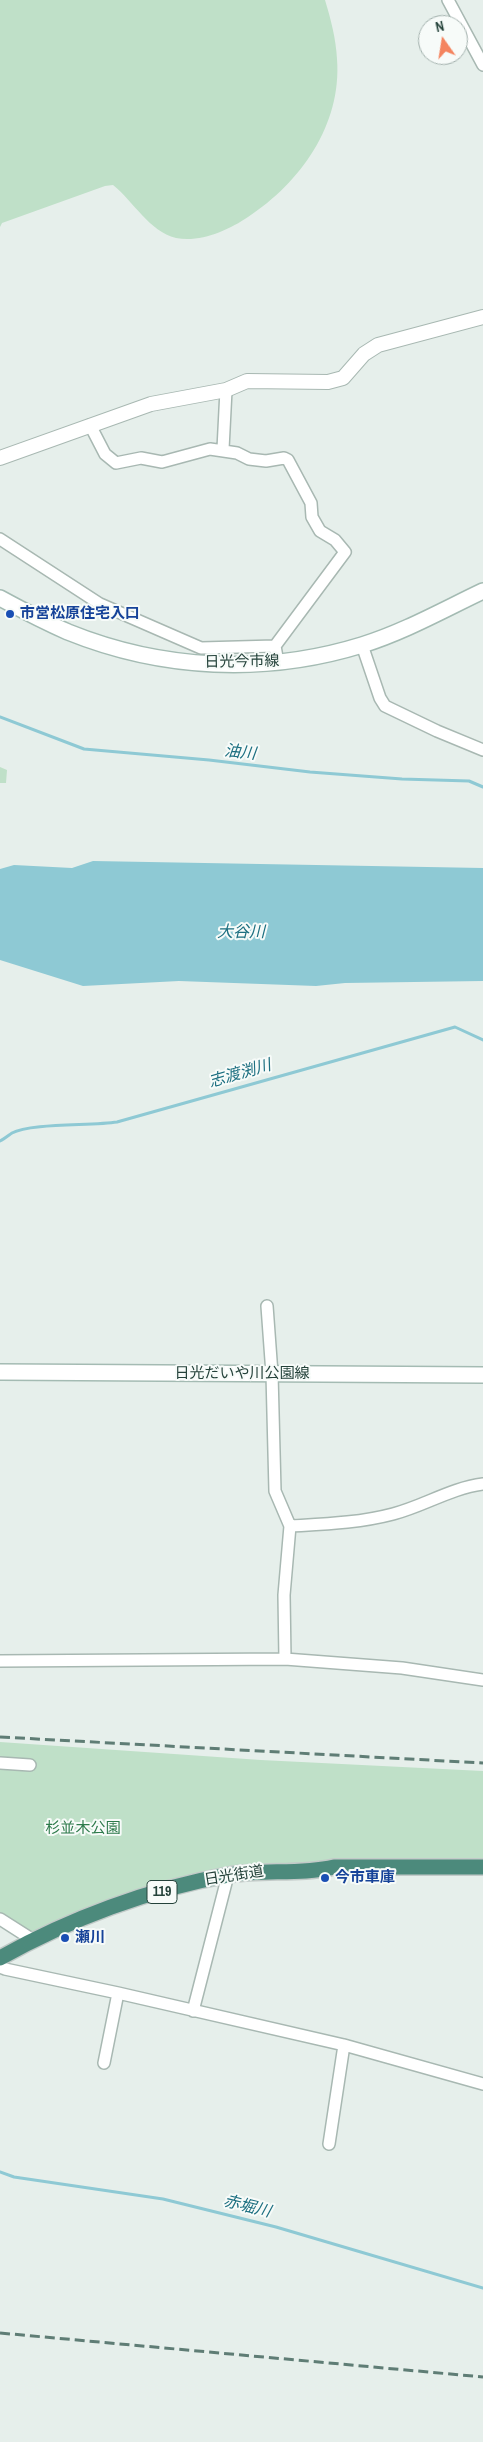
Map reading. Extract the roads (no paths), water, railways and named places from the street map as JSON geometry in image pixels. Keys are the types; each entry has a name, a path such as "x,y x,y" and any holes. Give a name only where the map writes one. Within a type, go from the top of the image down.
{"highway":[{"name":"日光街道","path":"0,1958 33,1940 116,1907 188,1884 228,1875 261,1871 321,1870 334,1867 483,1866"}],"main road":[{"name":"日光今市線","path":"0,598 68,632 140,654 189,663 233,665 278,663 325,655 362,645 393,633 483,591"},
{"name":"日光だいや川公園線","path":"0,1372 483,1375"}],"street":[{"path":"448,0 483,65"},
{"path":"0,458 151,404 226,390 247,380 328,382 343,378 364,354 378,345 483,316"},
{"path":"223,449 226,390"},
{"path":"90,425 105,454 116,463 141,458 162,462 210,448 223,449 249,459 266,461 284,458 288,460 311,503 312,517 320,531 335,540 345,552 276,646 278,663"},
{"path":"0,539 100,604 201,648 276,646"},
{"path":"362,645 380,698 386,706 437,731 483,750"},
{"path":"267,1306 272,1374 275,1491 290,1526 284,1595 285,1659"},
{"path":"290,1526 352,1523 394,1514 464,1486 483,1484"},
{"path":"0,1661 285,1659 402,1668 483,1680"},
{"path":"0,1763 30,1765"},
{"path":"193,2011 228,1875"},
{"path":"0,1919 33,1940"},
{"path":"0,1966 5,1970 118,1993 344,2045 483,2084"},
{"path":"104,2063 118,1993"},
{"path":"329,2144 344,2045"}],"water":[{"name":"大谷川","path":"93,861 483,868 483,981 345,983 316,986 179,981 83,986 0,960 0,869 14,865 72,868"}],"waterway":[{"name":"油川","path":"0,717 84,749 209,760 310,772 402,779 469,781 483,787"},
{"name":"志渡渕川","path":"0,1141 12,1133 32,1128 117,1122 455,1027 483,1040"},
{"name":"赤堀川","path":"0,2172 14,2177 163,2199 276,2227 483,2288"}],"railway":[{"path":"0,1737 483,1763"},
{"path":"0,2333 483,2377"}],"place":[{"name":"市営松原住宅入口","path":"10,614"},
{"name":"今市車庫","path":"325,1878"},
{"name":"瀬川","path":"65,1938"}],"park label":[{"name":"杉並木公園","path":"83,1829"}]}
